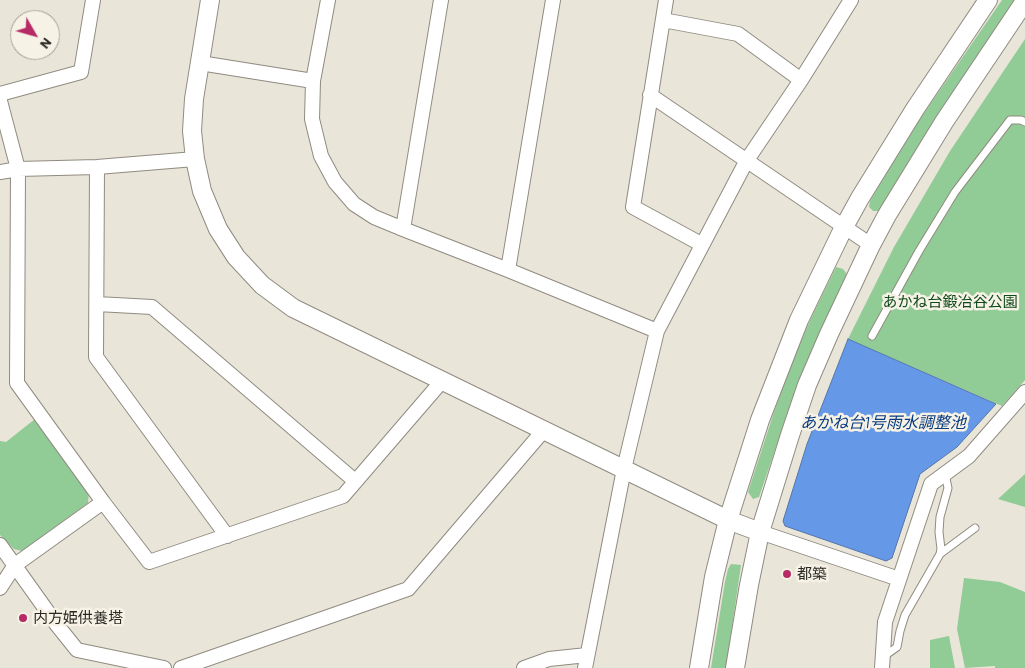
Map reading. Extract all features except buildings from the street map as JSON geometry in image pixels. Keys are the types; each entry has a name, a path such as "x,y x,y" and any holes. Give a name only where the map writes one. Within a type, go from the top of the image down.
{"street":[{"path":"0,94 81,72 93,0"},
{"path":"210,0 194,99 192,131 194,158 202,191 218,229 236,257 262,285 293,308 728,520 899,579"},
{"path":"328,0 313,81 312,119 322,156 335,182 354,204 374,217 657,331"},
{"path":"403,229 441,0"},
{"path":"508,270 553,0"},
{"path":"666,0 633,206 701,244"},
{"path":"524,668 549,659 586,662 624,469 657,331 701,244 747,160 801,80 851,0"},
{"path":"699,668 714,577 728,520 760,420 803,312 844,226 915,108 988,0"},
{"path":"735,668 760,532 778,469 807,385 829,334 871,245 944,122 1025,1"},
{"path":"663,20 738,34 801,80"},
{"path":"200,63 313,81"},
{"path":"650,95 871,245"},
{"path":"0,101 18,170 17,383 149,562 343,496 442,381"},
{"path":"0,172 97,167 194,158"},
{"path":"97,167 96,357 227,536"},
{"path":"97,304 152,307 355,481"},
{"path":"882,663 885,622 931,484 969,456 1025,392"},
{"path":"181,668 408,589 544,430"},
{"path":"0,588 15,565 103,502"},
{"path":"0,545 77,650 164,668"}],"lane":[{"path":"872,336 919,251 955,192 1010,120 1025,122"},
{"path":"882,663 897,647 905,615 940,554 940,517 948,488 945,474"},
{"path":"940,554 975,528"}],"green space":[{"path":"1002,0 1017,0 881,211 873,211 869,207 870,201 911,132"},
{"name":"あかね台鍛冶谷公園","path":"1025,39 1025,380 1002,406 848,339 894,247 950,151"},
{"path":"836,267 843,269 847,274 814,345 791,403 759,497 753,499 748,492 774,412 811,318"},
{"path":"35,419 89,491 88,503 22,551 14,549 0,535 0,441 6,442"},
{"path":"1025,474 1025,507 998,499"},
{"path":"731,564 741,565 726,668 711,668 725,582"},
{"path":"964,578 1000,582 1025,592 1025,668 995,668 995,666 965,668 957,629"},
{"path":"949,636 955,668 930,668 930,640"}],"water":[{"name":"あかね台1号雨水調整池","path":"848,339 996,404 957,447 920,474 892,558 886,561 785,526 783,521 807,444"}],"place":[{"name":"都築","path":"787,574"},
{"name":"内方姫供養塔","path":"23,618"}]}
